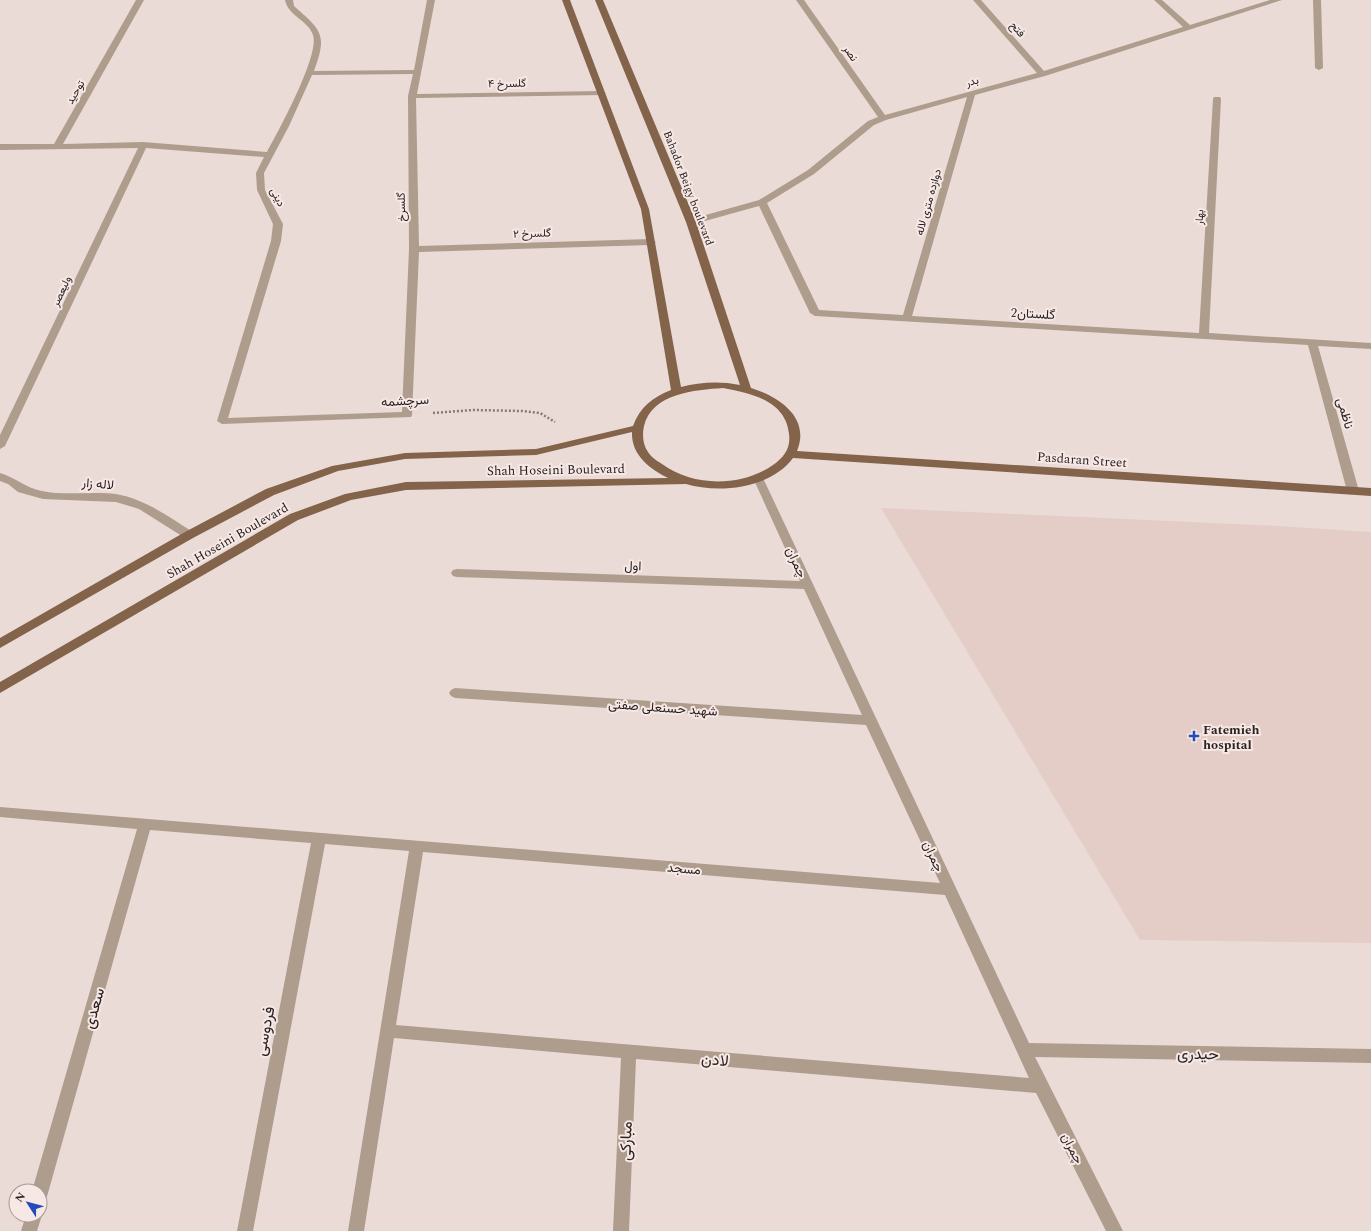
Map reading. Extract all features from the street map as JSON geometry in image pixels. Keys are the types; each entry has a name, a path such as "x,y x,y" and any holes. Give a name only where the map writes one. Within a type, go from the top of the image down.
{"main road":[{"path":"566,0 645,209 676,391"},
{"name":"Bahador Beigy boulevard","path":"599,0 691,222 746,389"},
{"path":"723,385 746,389 767,397 784,408 793,423 796,438 790,454 777,467 758,478 734,484 708,485 684,481 662,472 646,459 637,444 637,428 643,413 657,401 676,391 699,386 723,385"},
{"name":"Shah Hoseini Boulevard","path":"0,644 189,535 270,492 336,468 405,456 536,452 637,428"},
{"name":"Pasdaran Street","path":"790,454 1371,492"},
{"name":"Shah Hoseini Boulevard","path":"0,688 294,517 349,497 406,486 684,481"}],"street":[{"name":"توحید","path":"57,146 140,0"},
{"name":"دینی","path":"222,421 276,241 278,224 260,190 260,173 309,73 318,48 319,40 316,32 306,20 290,7 289,0"},
{"name":"گلسرخ","path":"407,415 414,249 412,96 418,72 431,0"},
{"name":"نصر","path":"800,0 883,118"},
{"name":"فتح","path":"977,0 1042,74"},
{"path":"1158,0 1188,28"},
{"name":"بدر","path":"691,222 762,202 811,172 871,123 883,118 1042,74 1188,28 1264,2 1278,0"},
{"path":"1317,0 1319,68"},
{"path":"309,73 418,72"},
{"name":"گلسرخ ۴","path":"412,96 602,93"},
{"name":"دوازده متری لاله","path":"907,318 972,93"},
{"name":"بهار","path":"1204,336 1217,99"},
{"path":"0,147 143,146 270,155"},
{"name":"ولیعصر","path":"0,446 143,146"},
{"name":"گلستان2","path":"762,202 815,312 1371,346"},
{"name":"گلسرخ ۲","path":"414,249 651,242"},
{"name":"ناظمی","path":"1312,343 1353,491"},
{"name":"سرچشمه","path":"222,421 407,415"},
{"name":"لاله زار","path":"0,477 12,480 22,489 43,495 108,498 130,502 143,506 189,535"},
{"name":"چمران","path":"758,478 1041,1086 1115,1231"},
{"name":"اول","path":"457,573 808,585"},
{"name":"شهید حسنعلی صفتی","path":"455,693 871,720"},
{"name":"مسجد","path":"0,812 950,890"},
{"name":"سعدی","path":"43,1183 145,824"},
{"name":"فردوسی","path":"245,1231 319,838"},
{"path":"356,1231 417,847"},
{"name":"لادن","path":"388,1031 1041,1086"},
{"name":"حیدری","path":"1024,1050 1371,1056"},
{"name":"مبارکی","path":"621,1231 629,1051"}],"path":[{"name":"سرچشمه","path":"407,415 501,410 540,413 562,426 578,442"}],"shaded area":[{"name":"Fatemieh hospital","path":"881,508 1279,526 1371,532 1371,943 1140,940"}],"place":[{"name":"Fatemieh hospital","path":"1194,736"}]}
